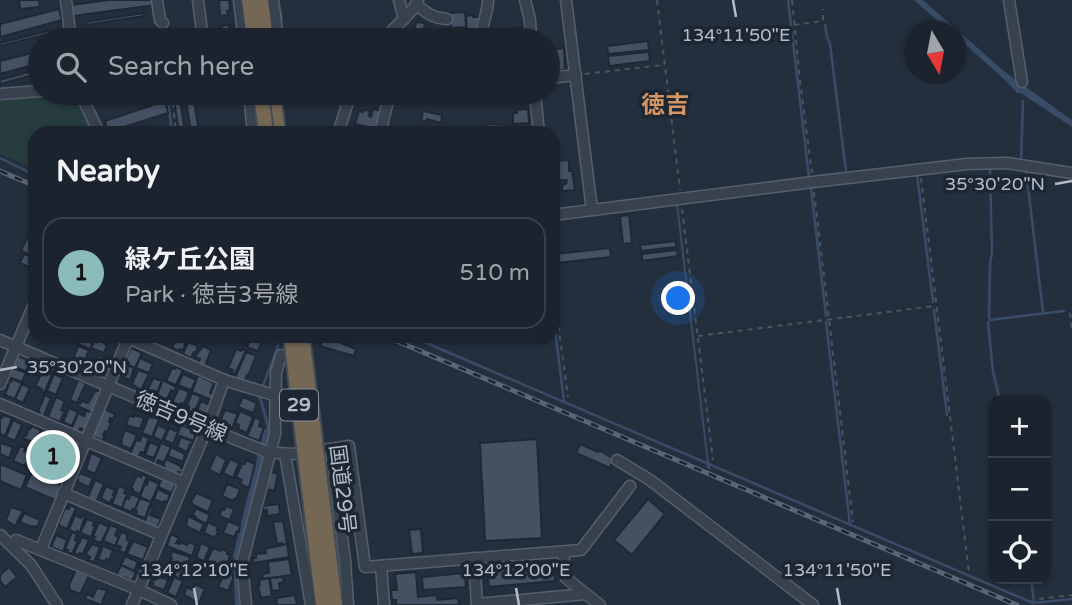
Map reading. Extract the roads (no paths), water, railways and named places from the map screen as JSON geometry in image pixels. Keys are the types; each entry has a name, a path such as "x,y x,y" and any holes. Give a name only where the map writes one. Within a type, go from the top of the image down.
{"highway":[{"path":"249,0 252,28"},
{"path":"261,0 264,28"},
{"path":"262,105 265,126"},
{"path":"274,105 277,126"},
{"name":"国道29号","path":"291,343 335,605"},
{"name":"国道29号","path":"303,343 323,605"}],"street":[{"path":"66,0 70,28"},
{"path":"158,0 160,20 163,23"},
{"path":"198,0 201,28"},
{"path":"239,0 242,28"},
{"path":"273,0 276,28"},
{"path":"399,0 404,19"},
{"path":"482,28 488,0"},
{"path":"525,0 530,28"},
{"path":"566,0 592,210"},
{"path":"1009,0 1022,82"},
{"path":"395,28 417,2 428,14 447,19"},
{"path":"560,77 576,75"},
{"path":"0,94 28,92"},
{"path":"86,105 96,126"},
{"path":"251,105 252,126"},
{"path":"340,126 347,105"},
{"path":"382,126 387,105"},
{"path":"536,105 538,126"},
{"path":"560,214 967,164 1006,163 1072,173"},
{"path":"0,384 28,319"},
{"name":"徳吉9号線","path":"0,340 265,451 285,454 331,449"},
{"path":"37,551 125,343"},
{"path":"141,343 224,380 276,396"},
{"path":"246,605 242,564 258,506 265,451 275,434 276,373 281,355"},
{"path":"132,605 207,428 224,380"},
{"path":"0,404 183,482"},
{"path":"348,605 331,449 349,446 365,567 581,550 630,486"},
{"path":"285,454 311,605"},
{"path":"617,460 650,480 813,605"},
{"path":"63,493 161,535"},
{"path":"0,535 31,565 57,605"},
{"path":"16,540 171,605"},
{"path":"563,552 566,578 600,605"},
{"path":"474,558 477,604 586,594"},
{"path":"381,566 384,605"}],"water":[{"path":"914,0 923,0 947,21 938,21"},
{"path":"967,39 1005,72 1072,120 1072,127 1021,93 1017,93 967,46"},
{"path":"678,204 711,470 706,467"},
{"path":"279,343 261,395 272,428 240,557 242,605 235,605 233,556 264,430 267,428 258,395"}],"waterway":[{"path":"278,0 282,20"},
{"path":"788,0 809,177"},
{"path":"825,25 830,44 846,171"},
{"path":"1021,161 1023,101"},
{"path":"168,105 171,126"},
{"path":"0,158 28,172"},
{"path":"862,171 883,169"},
{"path":"989,318 992,251 990,169"},
{"path":"1026,170 1043,312"},
{"path":"816,176 846,173"},
{"path":"917,174 933,302"},
{"path":"811,189 826,316"},
{"path":"934,310 947,415"},
{"path":"990,320 1064,311"},
{"path":"826,322 850,524"},
{"path":"988,322 993,372 999,395"},
{"path":"426,343 1033,603 1072,599"},
{"path":"557,343 564,401"},
{"path":"1032,584 1034,602"}],"railway":[{"path":"0,171 28,183"},
{"path":"401,343 1017,605"}],"place":[{"name":"緑ケ丘公園","path":"53,457"}],"district":[{"name":"徳吉","path":"665,105"}]}
